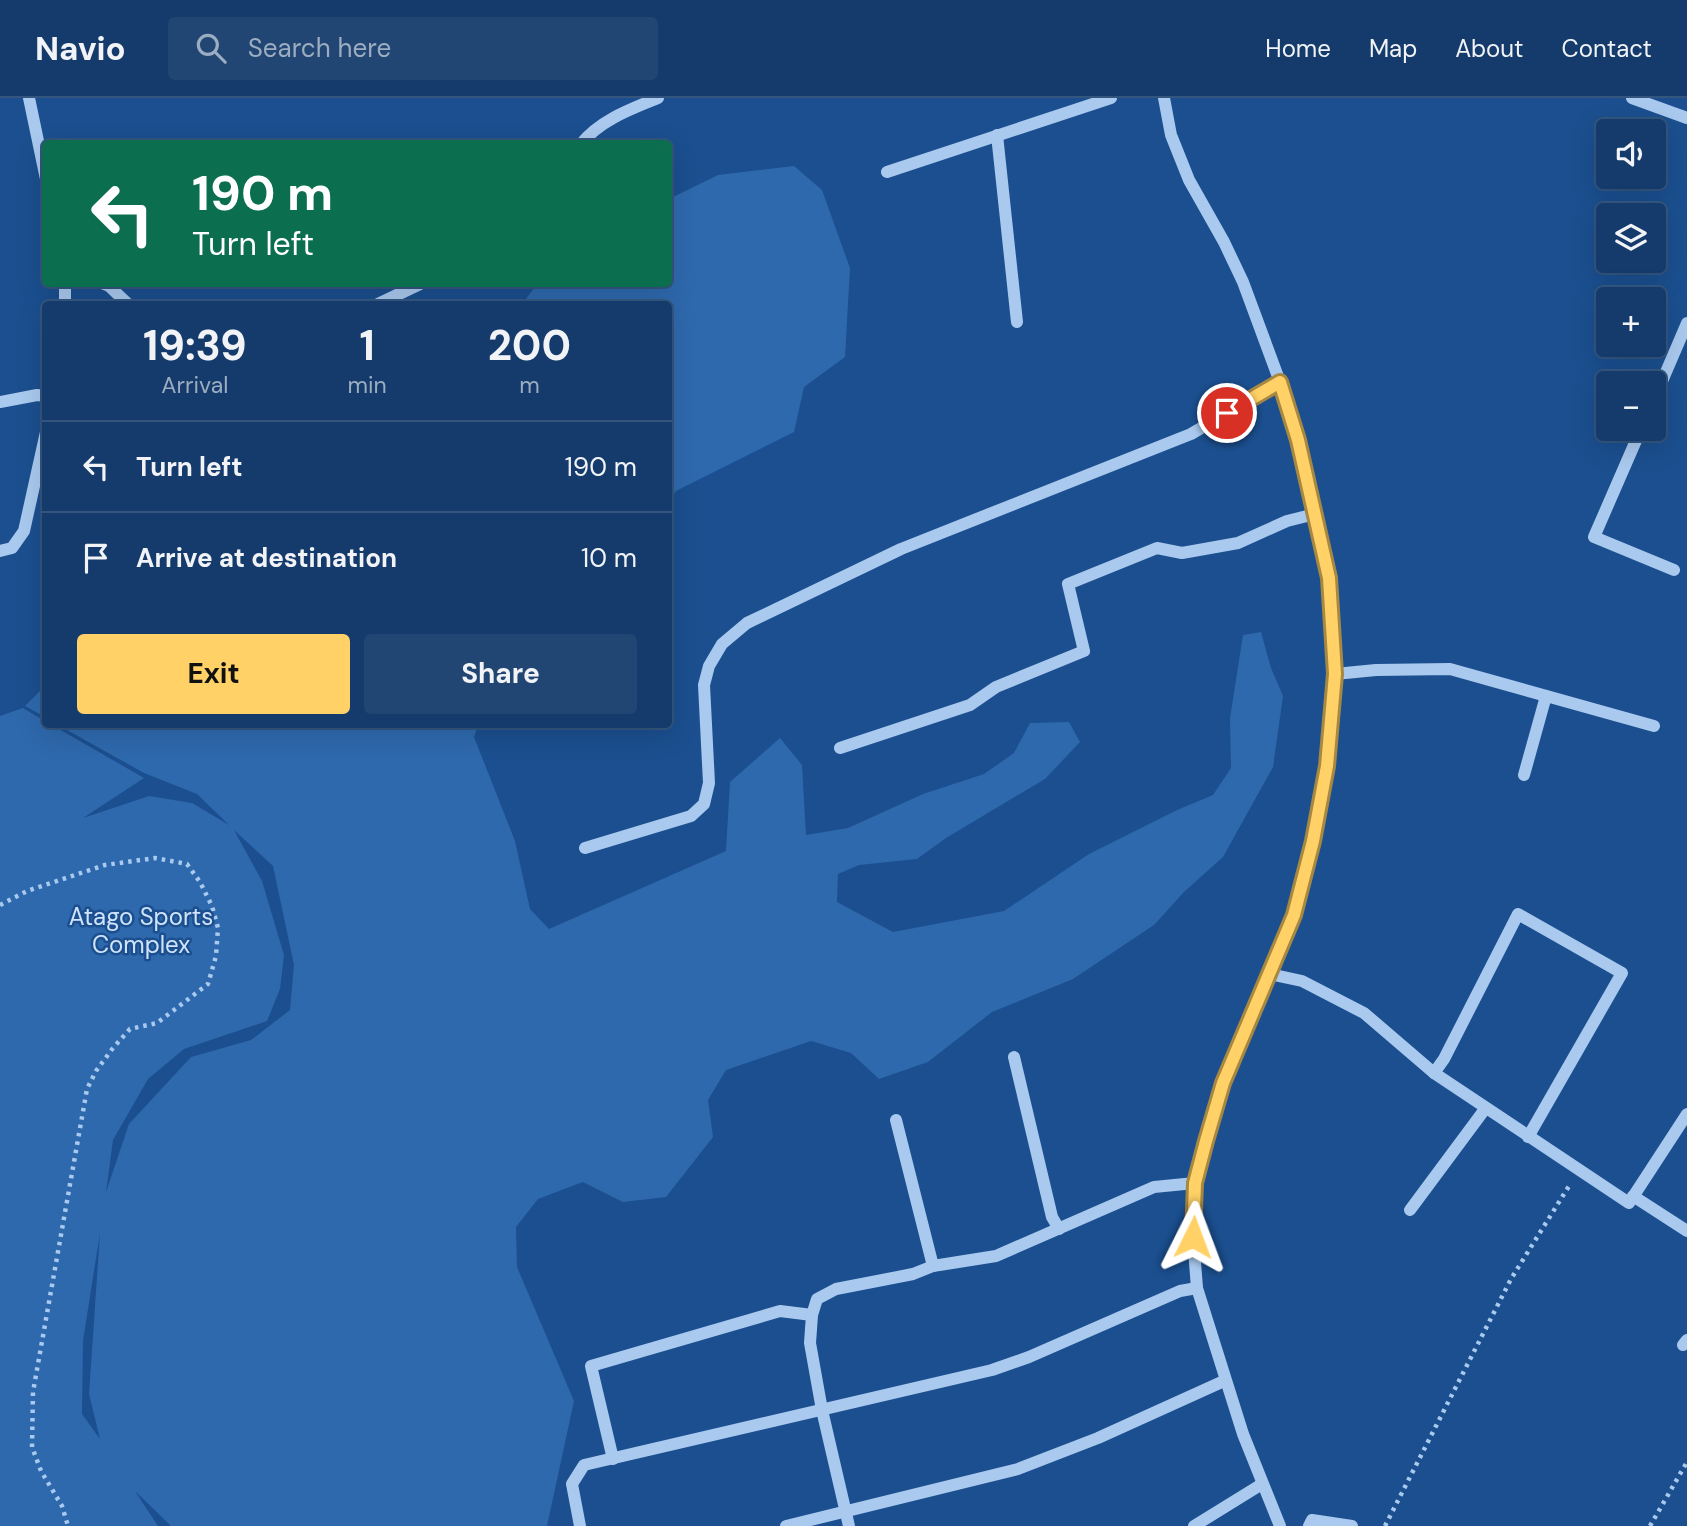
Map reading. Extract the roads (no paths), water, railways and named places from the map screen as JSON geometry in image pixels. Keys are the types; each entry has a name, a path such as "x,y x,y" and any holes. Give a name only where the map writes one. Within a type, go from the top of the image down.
{"street":[{"path":"29,98 42,160"},
{"path":"584,140 621,113 658,98"},
{"path":"887,172 1111,98"},
{"path":"1164,98 1171,135 1180,158 1243,282 1280,382 1298,440 1329,578 1335,674 1327,766 1313,841 1294,915 1223,1083 1195,1183 1193,1237 1197,1288 1224,1381 1280,1526"},
{"path":"1632,98 1687,118"},
{"path":"997,135 1017,322"},
{"path":"110,287 125,301"},
{"path":"383,301 414,287"},
{"path":"1666,372 1687,323"},
{"path":"585,848 691,816 704,804 709,783 704,685 709,666 722,644 747,623 901,549 1191,434 1280,382"},
{"path":"0,402 42,396"},
{"path":"1636,441 1594,537 1674,570"},
{"path":"0,551 12,548 24,531 42,450"},
{"path":"840,748 970,705 996,687 1084,651 1068,584 1157,548 1182,553 1238,543 1287,522 1315,514"},
{"path":"1335,674 1376,670 1450,669 1654,726"},
{"path":"1524,775 1546,696"},
{"path":"1434,1073 1444,1059 1518,914 1622,973 1528,1137"},
{"path":"1270,974 1302,981 1364,1013 1434,1073 1629,1203 1685,1124"},
{"path":"1014,1057 1052,1216 1059,1228"},
{"path":"1409,1210 1485,1109"},
{"path":"896,1120 933,1266"},
{"path":"849,1526 822,1410 810,1343 812,1315 817,1299 836,1289 913,1275 933,1266 996,1256 1154,1187 1195,1183"},
{"path":"1633,1196 1687,1231"},
{"path":"580,1526 572,1484 583,1465 992,1370 1029,1357 1180,1290 1197,1288"},
{"path":"613,1459 591,1366 780,1311 812,1315"},
{"path":"786,1526 1018,1469 1098,1438 1224,1381"},
{"path":"1194,1526 1262,1484"},
{"path":"1308,1526 1312,1520 1352,1526"}],"park label":[{"name":"Atago Sports Complex","path":"141,931"}]}
